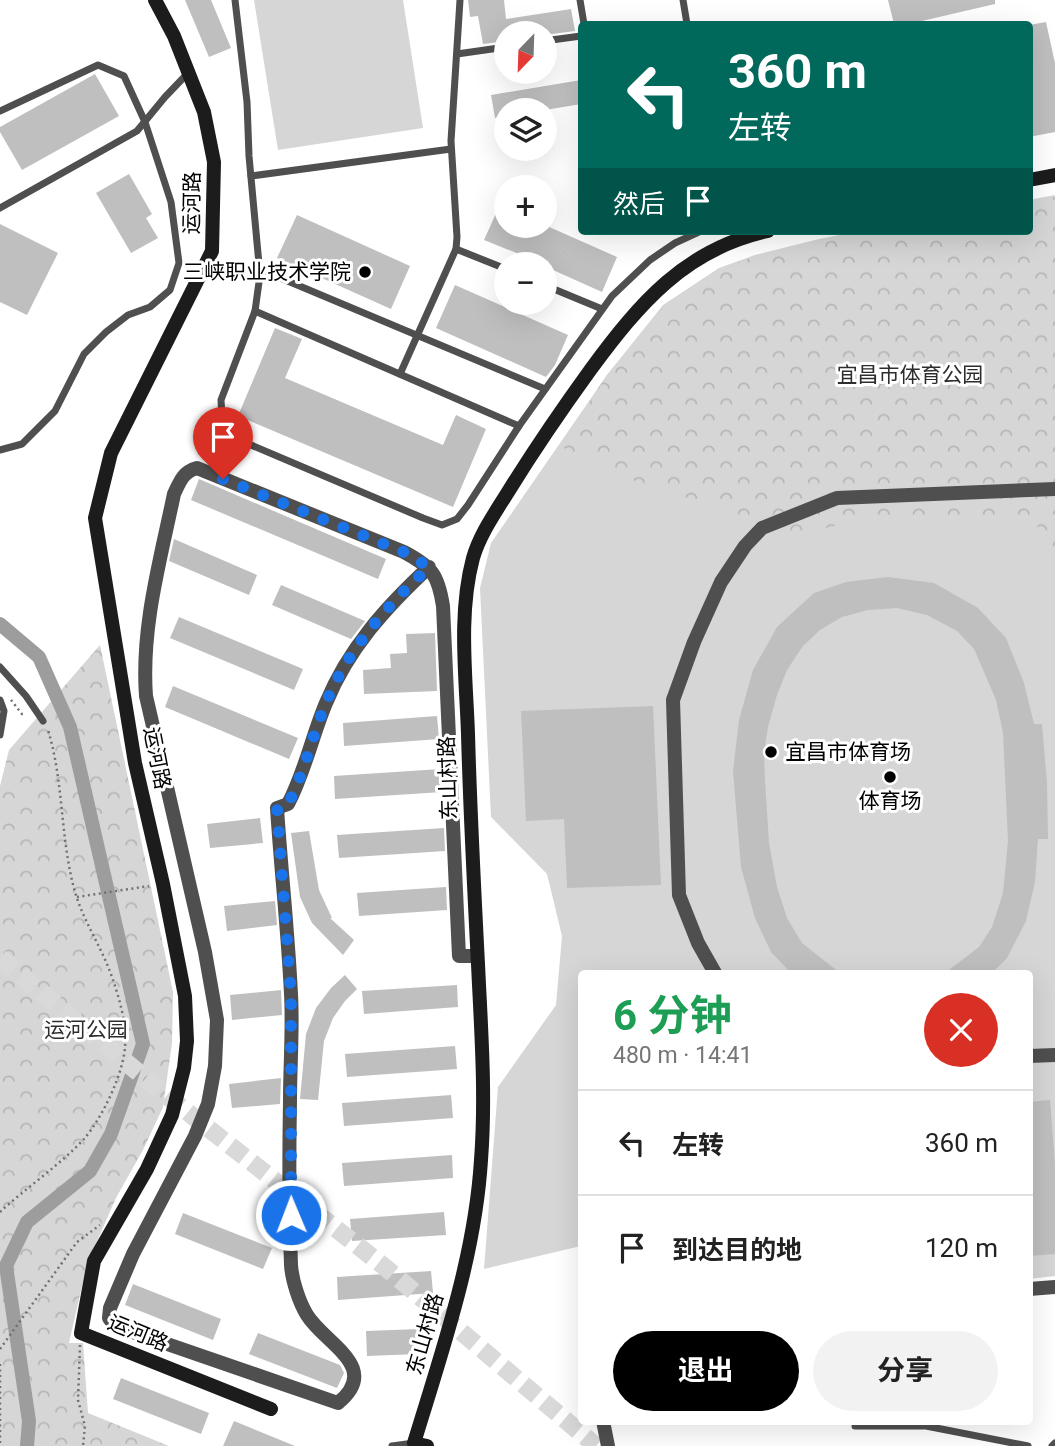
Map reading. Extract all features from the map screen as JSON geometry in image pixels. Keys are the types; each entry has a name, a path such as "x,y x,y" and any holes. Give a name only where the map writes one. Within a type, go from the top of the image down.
{"street":[{"name":"运河路","path":"155,0 204,112 214,162 212,251 111,453 94,518 135,763 185,996 187,1041 184,1068 172,1115 148,1169 94,1261 81,1333 271,1409"},
{"path":"1033,179 1055,176"},
{"name":"东山村路","path":"420,1444 459,1291 476,1206 481,1160 482,1063 464,611 473,557 486,528 547,430 624,324 661,285 686,265 712,251 757,235"},
{"path":"429,567 368,630 339,673 296,789 288,804 277,808 291,995 291,1269 308,1316 350,1361 355,1373 352,1386 348,1395 338,1403 115,1326 109,1318 110,1308 133,1254 195,1136 208,1104 215,1066 217,1020 205,952 146,696 144,665 147,627 174,495 180,480 188,471 197,468 404,552 429,567 436,577 443,606 459,956 477,956"},
{"path":"713,970 698,943 679,895 673,700 694,642 721,582 745,546 762,528 837,498 1055,489"},
{"path":"1033,1056 1055,1055"},
{"path":"1033,1289 1055,1287"},
{"path":"604,1425 608,1446"}],"lane":[{"path":"234,0 247,102 259,269 255,311 220,400 222,417 230,432 244,442 442,525 457,519 519,426 612,296 650,260 692,235"},
{"path":"400,374 456,249 451,149 460,0"},
{"path":"580,0 584,21"},
{"path":"683,0 686,21"},
{"path":"557,39 578,36"},
{"path":"457,54 494,49"},
{"path":"0,111 98,65 124,76 145,122 171,202 179,262 170,290 150,307 128,315 84,354 55,411 22,444 0,450"},
{"path":"0,208 137,131 188,73"},
{"path":"251,176 451,149"},
{"path":"456,249 494,264"},
{"path":"259,269 545,389"},
{"path":"557,290 602,309"},
{"path":"255,311 519,426"},
{"path":"0,667 26,696 43,721"},
{"path":"0,700 4,711 0,735"},
{"path":"855,1426 926,1426 1028,1446"},
{"path":"391,1446 420,1444"}],"path":[{"path":"0,1212 84,1138 104,1107 118,1078 125,1048 121,1006 112,976 78,897 66,852 54,748 43,721 36,729 25,712 22,714 9,698"},
{"path":"78,897 135,887"},
{"path":"0,1349 78,1242 102,1224"},
{"path":"81,1333 78,1400 85,1426 83,1446"},
{"path":"0,1364 0,1446"}],"green space":[{"path":"254,0 403,0 423,128 278,150"},
{"name":"宜昌市体育场","path":"1055,195 1055,1276 1033,1279 1033,970 578,970 578,1247 484,1269 498,1087 556,1005 562,936 547,874 491,817 480,588 491,543 607,375 663,305 719,268 755,255 840,235 1033,235 1033,199"},
{"name":"宜昌市体育公园","path":"1055,197 1055,549 1040,550 1037,520 900,520 847,523 798,534 614,474 560,446 607,375 664,306 720,269 756,256 861,235 1033,235 1033,201"},
{"name":"运河公园","path":"100,645 173,992 172,1043 163,1107 116,1198 87,1264 69,1343 83,1343 88,1413 169,1446 0,1446 0,786 9,750"}],"building":[{"path":"185,0 211,0 231,48 209,57"},
{"path":"468,0 504,0 506,19 571,9 575,31 557,33 557,21 494,21 494,43 483,44 478,16 470,17"},
{"path":"888,0 995,0 995,4 922,21 893,21"},
{"path":"1046,22 1055,63 1055,132 1033,136 1033,24"},
{"path":"95,74 119,116 22,170 0,132 0,127"},
{"path":"578,80 578,104 557,108 557,98 494,98 494,112 491,95"},
{"path":"129,174 152,214 146,218 158,238 131,253 96,193"},
{"path":"297,215 410,266 391,309 277,258"},
{"path":"494,218 494,238 557,238 557,230 617,257 602,292 557,272 557,252 514,252 484,240"},
{"path":"0,224 58,253 27,315 0,302"},
{"path":"455,285 494,302 494,315 523,315 568,335 555,365 546,377 436,328"},
{"path":"275,328 302,339 285,378 443,445 456,415 486,429 453,507 238,416"},
{"path":"199,479 386,559 378,579 191,500"},
{"path":"174,539 257,575 249,595 169,561"},
{"path":"888,577 934,583 978,608 1006,638 1024,683 1034,724 1042,724 1048,839 1038,839 1035,882 1026,921 1007,958 995,970 949,970 979,947 992,927 1003,893 1008,841 1003,733 996,700 974,649 957,631 927,615 897,608 868,610 842,617 820,630 803,646 787,670 768,727 764,753 765,780 769,843 777,887 787,918 802,943 836,970 788,970 771,952 755,918 741,867 733,771 739,720 753,670 777,627 814,593 846,582"},
{"path":"281,585 365,621 351,639 272,605"},
{"path":"179,617 303,669 294,690 170,638"},
{"path":"435,633 437,691 364,694 363,670 391,668 390,654 407,653 406,634"},
{"path":"173,686 298,738 289,759 165,707"},
{"path":"653,706 661,885 567,888 564,819 526,821 521,711"},
{"path":"437,716 439,739 344,746 343,723"},
{"path":"441,769 442,792 335,799 334,776"},
{"path":"260,818 263,843 210,848 207,824"},
{"path":"444,828 445,851 339,858 337,835"},
{"path":"309,831 319,890 330,918 354,940 343,955 312,923 300,897 291,833"},
{"path":"446,887 447,910 359,916 357,893"},
{"path":"275,901 277,925 227,931 224,906"},
{"path":"345,975 357,989 333,1018 324,1041 318,1100 300,1099 306,1034 316,1008"},
{"path":"457,985 458,1007 364,1014 362,991"},
{"path":"281,990 282,1015 232,1020 230,995"},
{"path":"455,1046 457,1069 347,1077 345,1054"},
{"path":"281,1078 280,1104 232,1108 229,1084"},
{"path":"451,1095 453,1118 344,1126 342,1103"},
{"path":"1050,1100 1055,1164 1055,1254 1033,1256 1033,1102"},
{"path":"452,1155 453,1178 344,1186 342,1163"},
{"path":"444,1212 446,1235 352,1241 350,1219"},
{"path":"183,1213 272,1248 263,1269 175,1234"},
{"path":"431,1271 433,1293 338,1300 337,1277"},
{"path":"133,1284 221,1319 213,1340 125,1305"},
{"path":"419,1329 419,1354 367,1356 366,1331"},
{"path":"258,1333 340,1365 344,1373 337,1388 249,1354"},
{"path":"121,1378 209,1413 201,1434 113,1399"},
{"path":"234,1421 295,1446 223,1446"}],"waterway":[{"path":"0,624 39,657 70,727 143,1044 111,1134 90,1171 27,1222 6,1266 29,1421 27,1446"}],"tunnel":[{"path":"0,958 162,1092 386,1268 596,1446"}],"place":[{"name":"三峡职业技术学院","path":"365,272"},
{"name":"宜昌市体育场","path":"771,752"},
{"name":"体育场","path":"890,777"}],"route":[{"path":"223,479 404,552 429,567 368,630 339,673 296,789 288,804 277,808 291,995 291,1215"}]}
